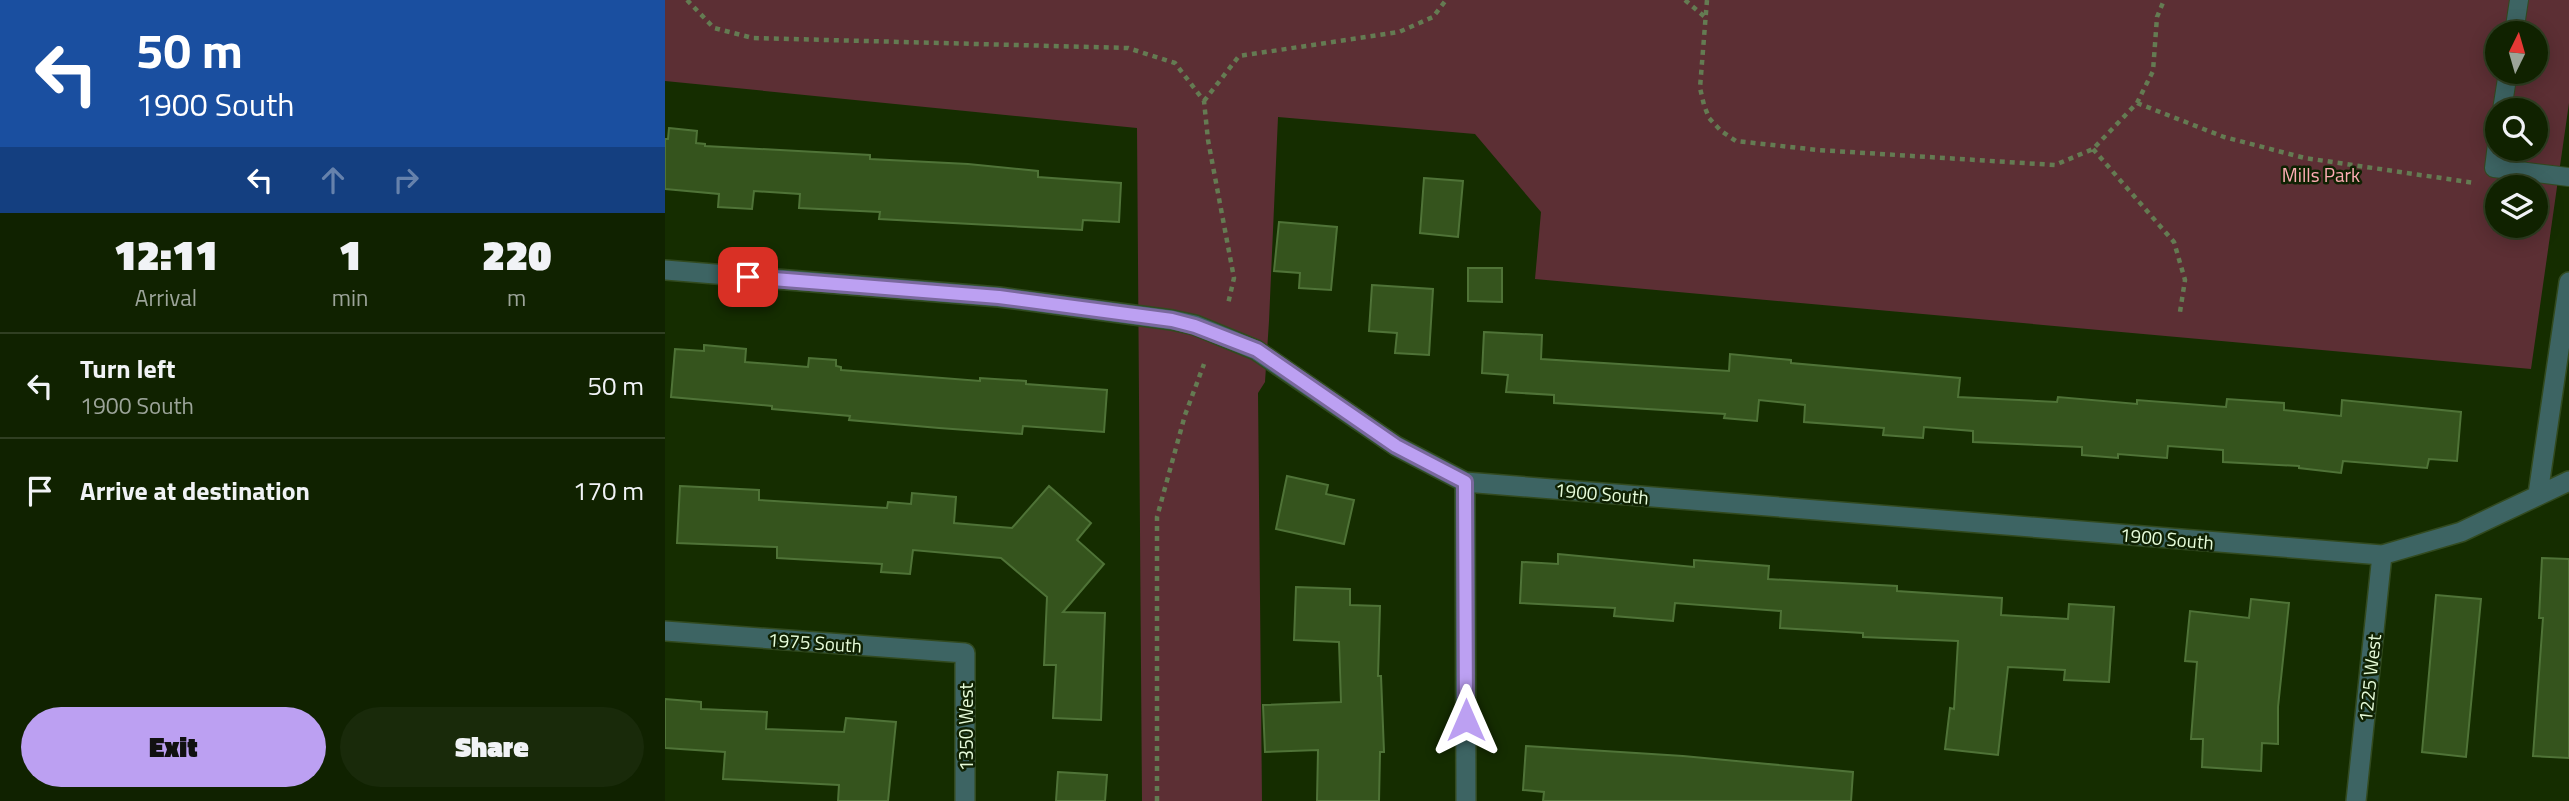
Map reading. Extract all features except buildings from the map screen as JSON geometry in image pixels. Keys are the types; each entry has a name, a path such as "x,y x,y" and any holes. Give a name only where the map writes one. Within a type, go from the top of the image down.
{"street":[{"name":"1900 South","path":"665,270 999,297 1172,320 1195,326 1257,350 1396,446 1465,482 2382,555 2461,532 2569,481"},
{"path":"2538,494 2569,282"},
{"path":"1465,482 1466,801"},
{"name":"1225 West","path":"2356,801 2382,555"},
{"name":"1975 South","path":"665,631 965,653"},
{"name":"1350 West","path":"965,653 965,801"}],"lane":[{"path":"2516,21 2519,0"},
{"path":"2495,161 2494,168 2569,177"}],"path":[{"path":"687,0 714,28 753,38 1128,48 1175,63 1203,101 1234,278 1228,304"},
{"path":"1203,101 1239,56 1399,32 1433,17 1446,0"},
{"path":"1685,0 1706,18"},
{"path":"1707,0 1700,89 1703,105 1715,125 1736,141 1818,150 2055,165 2093,149 2137,103 2153,71 2157,17 2164,0"},
{"path":"2137,103 2224,137 2305,158 2479,183"},
{"path":"2093,149 2175,242 2185,280 2180,312"},
{"path":"1157,801 1157,517 1185,415 1205,364"}],"green space":[{"name":"Mills Park","path":"665,0 2569,0 2569,103 2531,369 1535,279 1541,212 1475,134 1278,117 1265,382 1258,393 1262,801 1142,801 1137,128 665,81"}],"route":[{"path":"748,277 999,297 1172,320 1217,333 1257,350 1396,446 1465,482 1466,720"}]}
